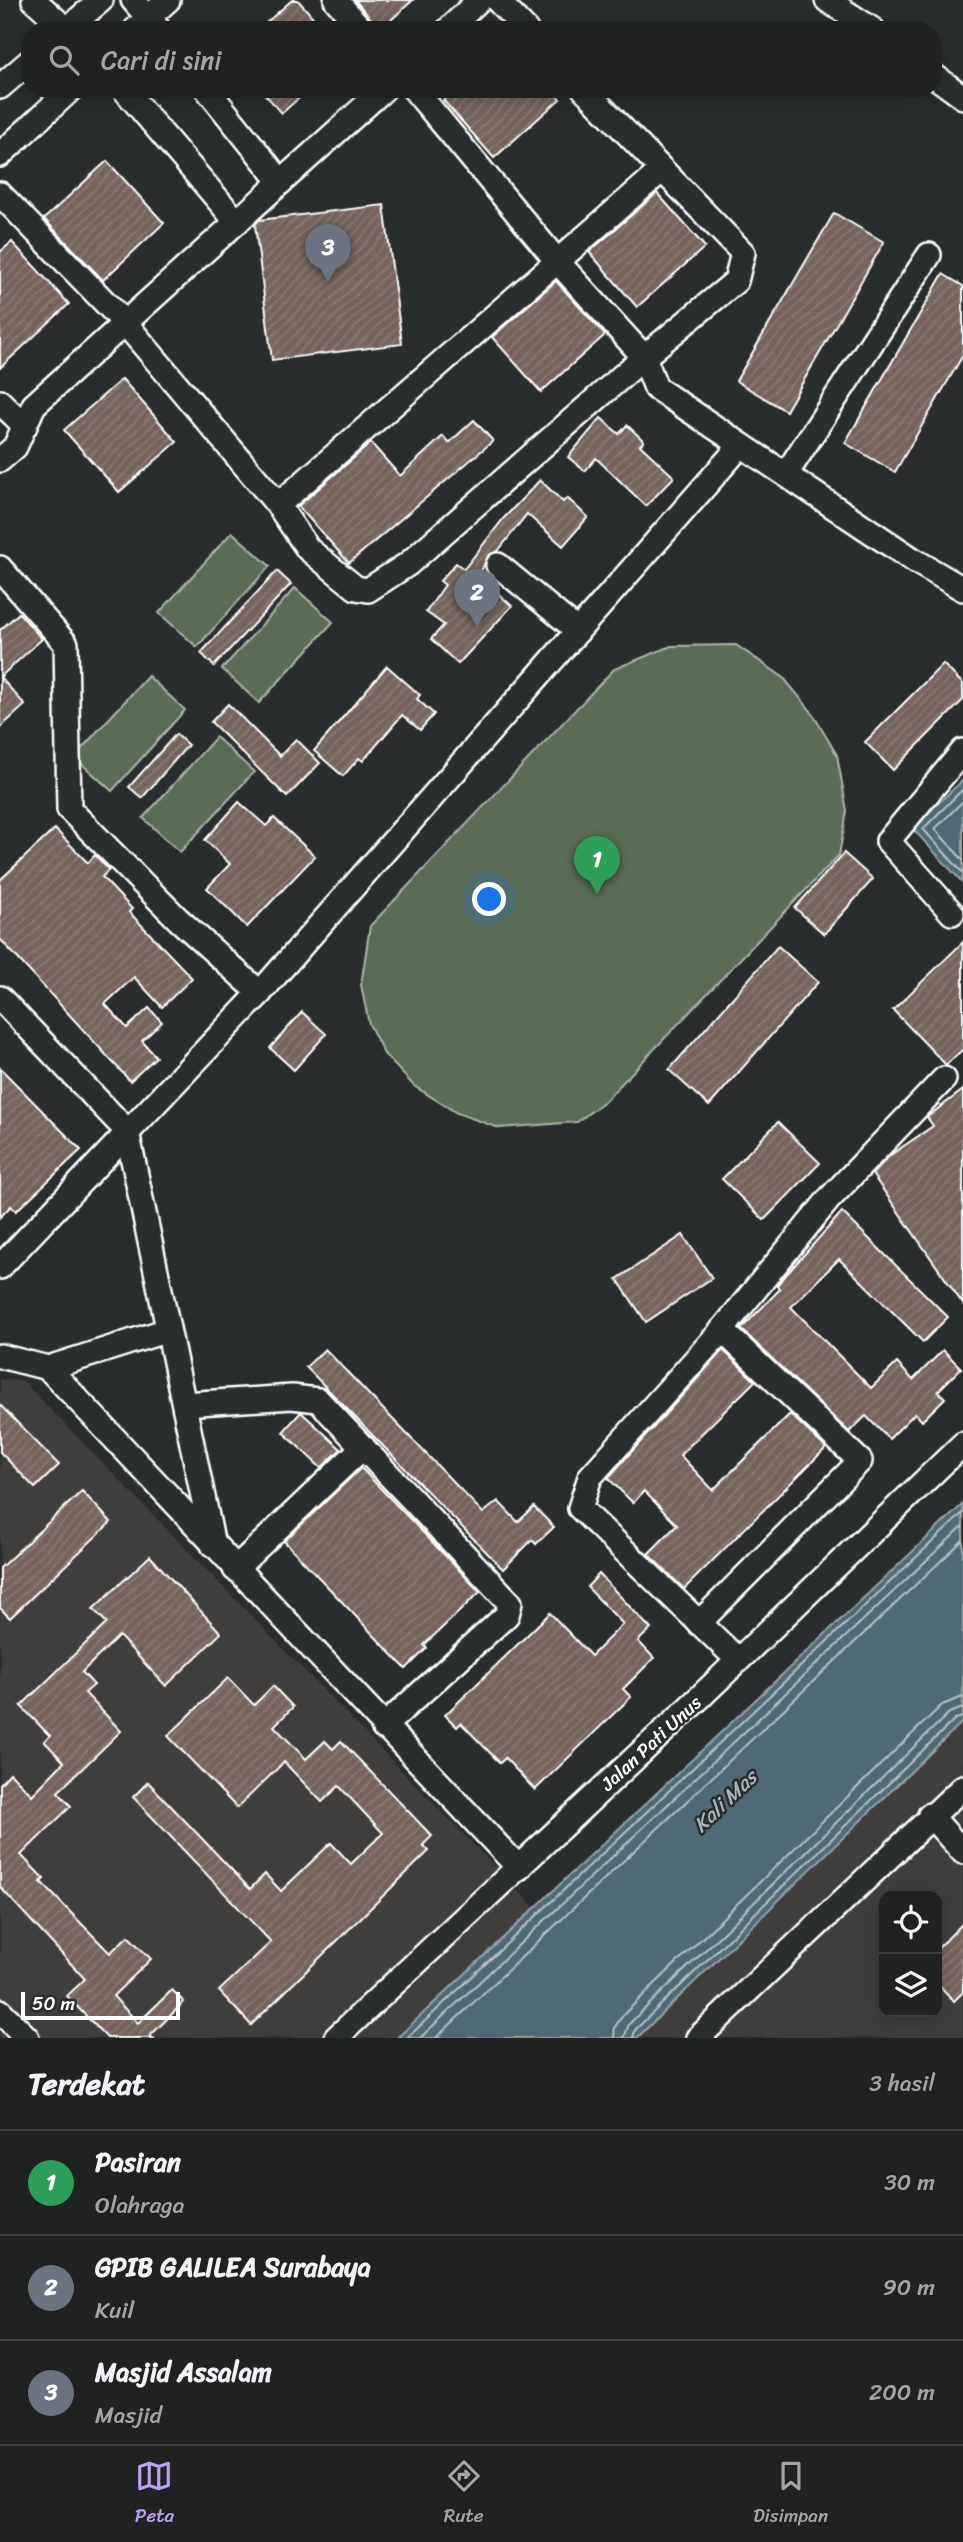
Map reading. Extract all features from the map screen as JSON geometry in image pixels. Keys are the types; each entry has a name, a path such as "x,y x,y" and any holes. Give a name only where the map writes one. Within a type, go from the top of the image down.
{"street":[{"path":"34,0 57,21"},
{"path":"77,21 101,0"},
{"path":"133,0 146,21"},
{"path":"151,21 168,0"},
{"path":"336,0 354,21"},
{"path":"457,21 479,0"},
{"path":"498,0 518,21"},
{"path":"827,0 845,7 862,21"},
{"path":"0,87 21,69"},
{"path":"942,82 963,97"},
{"path":"0,155 61,98"},
{"path":"132,98 237,222"},
{"path":"214,98 282,182"},
{"path":"0,460 15,447 34,405 374,98"},
{"path":"421,98 557,261 644,357 656,388 912,559 963,589"},
{"path":"0,194 125,323 278,505 308,549 356,588 368,590 418,556 644,357 736,281 743,253 593,98"},
{"path":"278,505 662,170"},
{"path":"786,474 929,255"},
{"path":"0,402 25,426"},
{"path":"0,1267 260,993 741,444"},
{"path":"498,565 578,631"},
{"path":"0,568 65,644 69,809 178,919 260,993"},
{"path":"952,913 888,841 963,751"},
{"path":"0,998 127,1131 213,1545"},
{"path":"738,1660 580,1508 590,1477 722,1330 829,1199 944,1079"},
{"path":"0,1356 48,1368 168,1330"},
{"path":"699,1623 860,1461 722,1330"},
{"path":"48,1368 383,1727 519,1868"},
{"path":"184,1404 292,1397 318,1400 510,1603 507,1615 383,1727"},
{"name":"Jalan Pati Unus","path":"336,2038 519,1868 963,1444"},
{"path":"235,1569 363,1447"},
{"path":"698,2038 930,1815 963,1787"},
{"path":"930,1815 963,1852"},
{"path":"3,2021 27,2038"}],"shaded area":[{"path":"0,1379 23,1381 535,1908 397,2038 0,2038"},
{"path":"963,1721 963,2038 637,2038"}],"green space":[{"path":"232,532 270,566 197,647 159,613"},
{"path":"295,588 333,622 259,703 222,669"},
{"path":"736,645 783,677 811,711 837,755 847,811 839,855 605,1101 577,1122 499,1128 457,1113 414,1086 384,1054 369,1024 361,985 370,926 614,669 671,646"},
{"path":"148,676 185,710 112,791 74,757"},
{"path":"216,737 254,772 180,852 143,818"}],"water":[{"path":"963,780 963,883 912,828"},
{"name":"Kali Mas","path":"963,1504 963,1721 637,2038 397,2038"}],"building":[{"path":"292,0 298,0 316,21 268,21"},
{"path":"355,0 413,0 390,21 372,21"},
{"path":"268,98 299,98 282,113"},
{"path":"445,98 560,99 494,158 443,100"},
{"path":"107,161 164,223 103,280 44,219"},
{"path":"657,193 705,247 637,307 589,252"},
{"path":"384,205 402,344 272,360 255,225 259,220"},
{"path":"834,213 884,242 786,411 736,381"},
{"path":"12,242 69,304 0,368 0,252"},
{"path":"943,274 963,286 963,355 895,472 845,443"},
{"path":"556,281 605,335 541,392 492,337"},
{"path":"122,379 177,442 119,492 64,430"},
{"path":"601,418 619,434 627,425 644,441 640,445 674,477 646,506 596,458 585,471 568,457"},
{"path":"474,420 493,441 349,563 298,506 371,443 400,476 443,436 449,443"},
{"path":"540,480 563,502 567,498 588,517 563,546 527,514 498,551 488,556 479,576 512,606 458,664 431,639 444,625 426,612 445,585 440,581 456,563 464,569 504,518"},
{"path":"277,571 291,584 214,666 201,653"},
{"path":"19,613 42,639 0,677 0,630"},
{"path":"943,664 963,684 963,700 893,770 865,742"},
{"path":"387,666 420,695 417,699 434,714 420,730 402,715 363,761 359,758 343,776 314,751"},
{"path":"0,677 25,705 0,728"},
{"path":"228,704 280,756 296,739 320,763 287,797 211,722"},
{"path":"176,734 188,745 142,798 129,787"},
{"path":"239,802 266,826 274,818 315,856 247,927 207,888 230,864 205,840"},
{"path":"55,829 88,863 95,855 109,870 102,877 132,909 129,912 192,978 162,1007 134,977 105,1004 127,1028 149,1008 162,1022 142,1041 156,1057 130,1081 0,939 0,880"},
{"path":"844,853 873,879 824,934 795,908"},
{"path":"963,942 963,1049 946,1065 893,1010"},
{"path":"778,946 818,982 709,1106 669,1070"},
{"path":"302,1012 326,1034 294,1070 270,1048"},
{"path":"0,1068 81,1150 16,1211 11,1206 0,1217"},
{"path":"963,1090 963,1304 872,1174 889,1156 933,1126 927,1117"},
{"path":"778,1122 820,1163 764,1220 722,1179"},
{"path":"842,1212 948,1317 923,1342 839,1259 791,1307 871,1388 897,1363 913,1380 943,1350 961,1368 938,1391 945,1398 922,1421 915,1413 889,1439 866,1416 849,1432 741,1329 780,1289 777,1285"},
{"path":"683,1235 712,1278 646,1322 617,1279"},
{"path":"325,1349 483,1513 498,1501 518,1522 534,1507 554,1527 536,1544 532,1540 503,1569 306,1367"},
{"path":"723,1350 755,1381 680,1455 713,1490 790,1414 826,1448 684,1589 648,1554 677,1525 644,1491 633,1503 608,1478"},
{"path":"0,1405 59,1465 35,1488 0,1452"},
{"path":"301,1412 341,1449 321,1468 283,1432"},
{"path":"361,1468 480,1592 424,1645 427,1648 406,1669 284,1541"},
{"path":"82,1491 111,1522 10,1618 0,1608 0,1568"},
{"path":"150,1556 221,1633 166,1686 119,1636 82,1672 94,1685 85,1693 121,1731 58,1792 71,1806 21,1855 44,1879 41,1882 110,1953 128,1936 151,1959 113,1996 138,2023 172,1990 184,2002 150,2036 153,2038 107,2038 67,1996 85,1979 0,1887 0,1784 10,1773 32,1795 64,1762 44,1741 50,1736 21,1706 107,1623 93,1609"},
{"path":"599,1574 651,1629 638,1641 654,1658 623,1689 631,1697 535,1790 505,1758 500,1763 461,1723 457,1727 445,1715 550,1613 591,1656 623,1624 587,1587"},
{"path":"228,1678 254,1705 273,1686 293,1707 274,1726 306,1759 325,1741 333,1749 341,1741 432,1836 423,1845 429,1851 251,2025 219,1991 271,1942 133,1797 148,1782 250,1889 265,1874 281,1891 331,1843 351,1864 383,1833 339,1786 322,1802 284,1762 237,1808 168,1736"},
{"path":"963,1923 963,1992 954,2001 942,1988 942,1944"}],"place":[{"name":"Masjid Assalam","path":"328,282"},
{"name":"GPIB GALILEA Surabaya","path":"477,627"},
{"name":"Pasiran","path":"597,894"}]}
